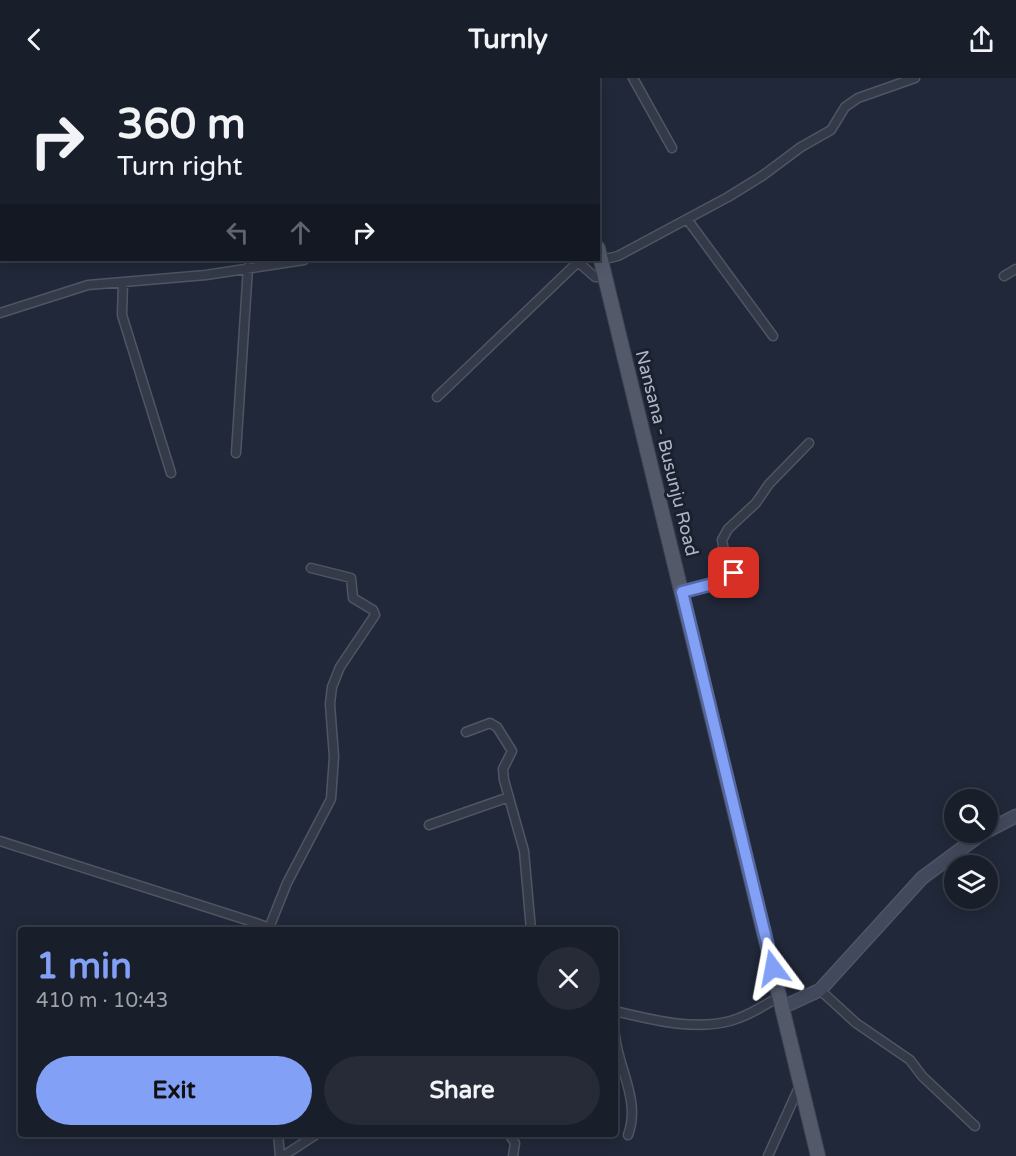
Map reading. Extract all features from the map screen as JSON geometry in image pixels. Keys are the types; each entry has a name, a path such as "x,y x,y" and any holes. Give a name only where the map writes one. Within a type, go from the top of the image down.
{"main road":[{"name":"Nansana - Busunju Road","path":"600,254 818,1156"}],"street":[{"path":"633,78 672,148"},
{"path":"600,254 618,256 728,197 801,147 831,130 845,107 858,98 915,78"},
{"path":"687,219 773,336"},
{"path":"0,313 88,285 206,275 294,261"},
{"path":"437,397 578,262 594,277 606,277"},
{"path":"236,453 248,267"},
{"path":"1004,276 1016,269"},
{"path":"123,282 122,315 171,473"},
{"path":"682,592 732,578 734,573 724,551 722,540 728,529 743,517 808,443"},
{"path":"269,927 286,883 331,799 334,757 330,704 332,687 340,667 375,615 373,610 353,598 351,578 311,568"},
{"path":"466,732 485,724 497,727 512,752 503,769 524,851 531,927"},
{"path":"429,825 509,797"},
{"path":"998,825 1016,816"},
{"path":"0,841 262,927"},
{"path":"618,1014 669,1022 710,1024 740,1018 820,990 922,878 970,843"},
{"path":"820,990 856,1023 910,1060 922,1076 975,1126"},
{"path":"618,1053 629,1086 631,1121 628,1134"},
{"path":"768,1156 801,1085"},
{"path":"279,1137 282,1156 312,1137"},
{"path":"511,1137 515,1143 513,1156"}],"route":[{"path":"734,573 728,580 682,592 773,968"}]}
